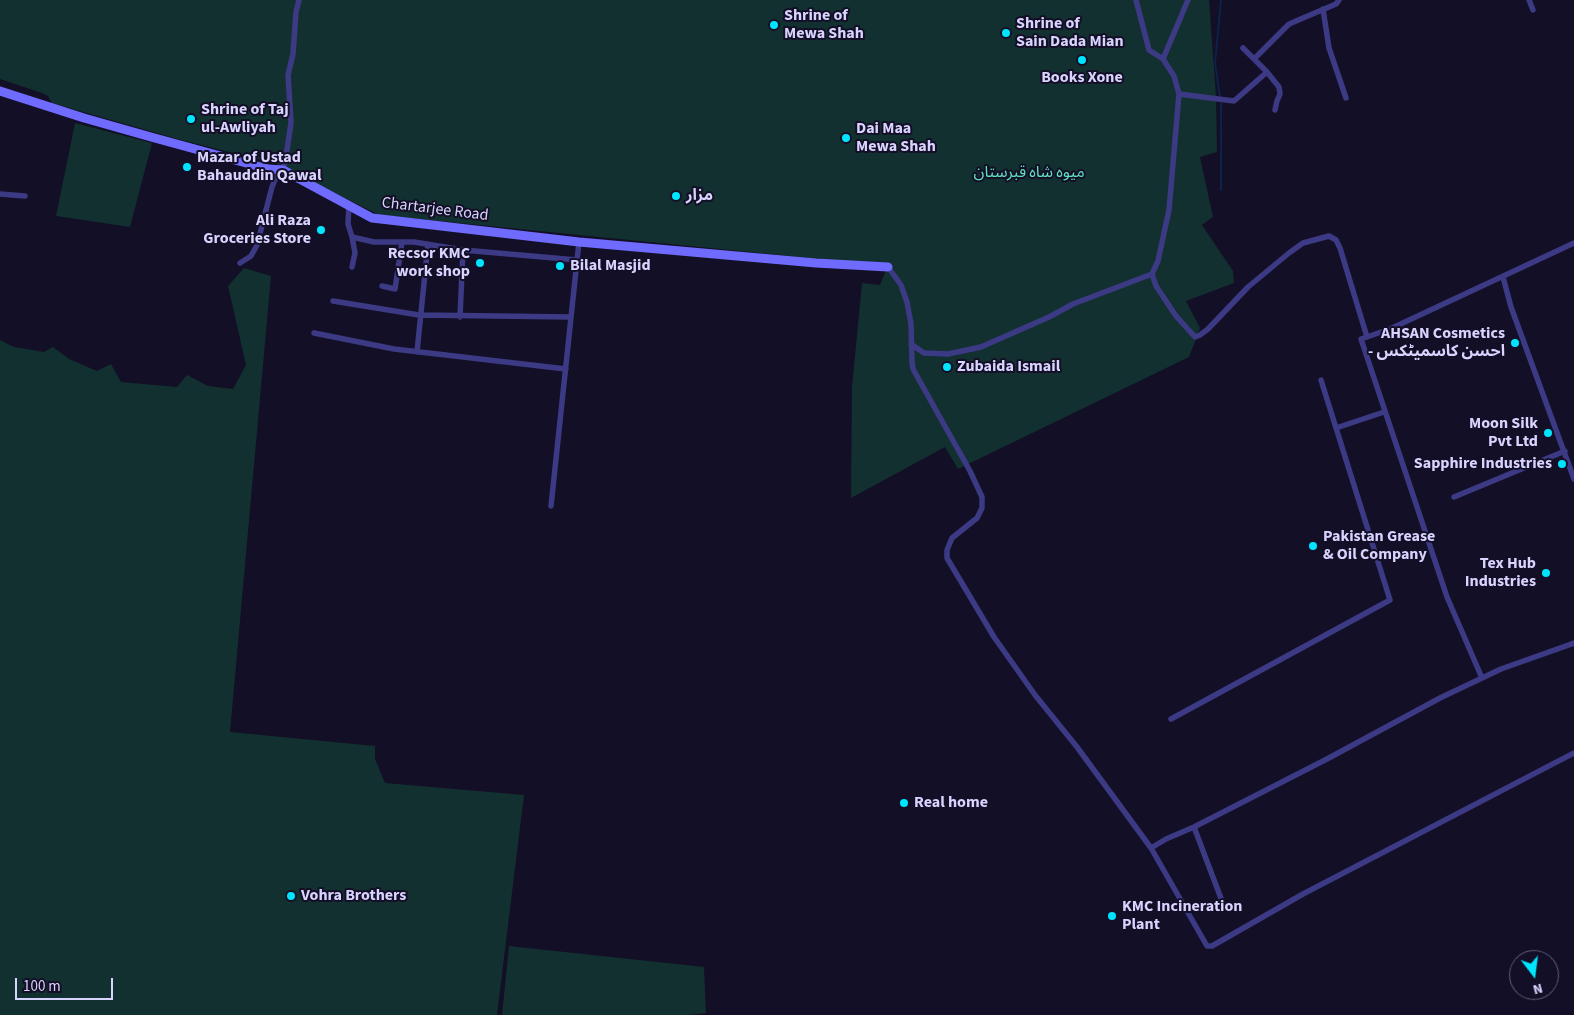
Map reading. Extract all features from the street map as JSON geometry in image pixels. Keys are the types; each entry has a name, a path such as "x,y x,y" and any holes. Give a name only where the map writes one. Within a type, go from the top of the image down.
{"street":[{"path":"240,264 251,256 257,245 272,187 277,176 283,170 291,123 288,75 293,54 296,12 299,0"},
{"path":"1136,0 1148,50 1163,59 1174,76 1180,94 1169,210 1158,260 1152,274 1156,286 1176,316 1195,336 1200,335 1248,287 1289,253 1303,243 1329,236 1336,240 1340,248 1367,337"},
{"path":"1163,59 1188,0"},
{"path":"1254,59 1289,24 1336,4 1339,0"},
{"path":"1529,0 1533,10"},
{"path":"1323,9 1329,48 1346,98"},
{"path":"1243,48 1279,87 1280,91 1275,110"},
{"path":"1180,94 1234,101 1267,72"},
{"name":"Chartarjee Road","path":"0,91 141,134 268,169 283,170 372,218 579,242 816,263 888,267"},
{"path":"0,194 25,196"},
{"path":"349,204 348,224 355,254 352,267"},
{"path":"352,237 374,242 414,242 463,250 577,260"},
{"path":"382,286 395,289 402,242"},
{"path":"551,506 579,242"},
{"path":"1482,678 1447,597 1360,340 1390,329 1574,243"},
{"path":"417,352 428,244"},
{"path":"460,317 463,250"},
{"path":"888,267 901,285 907,302 911,324 913,368 970,471 982,497 982,508 977,518 952,538 946,550 947,558 994,637 1035,696 1078,747 1152,848 1207,946 1212,946 1303,894 1574,753"},
{"path":"911,344 924,353 948,354 982,347 1073,304 1152,274"},
{"path":"1503,276 1511,307 1565,450 1574,479"},
{"path":"333,301 421,316 571,317"},
{"path":"314,333 394,349 566,369"},
{"path":"1171,719 1390,600 1321,380"},
{"path":"1336,428 1384,412"},
{"path":"1454,497 1565,450"},
{"path":"1152,848 1166,839 1194,827 1482,678 1501,669 1574,643"},
{"path":"1194,827 1225,909"}],"green space":[{"name":"میوہ شاہ قبرستان","path":"0,0 1209,0 1216,96 1217,152 1200,157 1213,217 1202,225 1233,271 1234,283 1186,301 1200,328 1189,357 958,469 945,447 851,498 852,387 862,283 880,285 886,270 860,263 379,215 277,164 181,140 52,103 48,96 42,93 0,79"},
{"path":"75,123 152,143 130,227 56,216"},
{"path":"244,268 271,276 230,732 375,746 375,759 385,783 524,795 497,1015 0,1015 0,340 14,347 44,352 53,347 69,359 97,371 111,364 121,382 177,387 187,375 208,386 233,389 246,365 228,286"},
{"path":"509,946 704,967 706,1013 689,1015 502,1015"}],"waterway":[{"path":"1220,97 1215,63 1221,0"},
{"path":"1221,103 1221,190"}],"place":[{"name":"Shrine of Mewa Shah","path":"774,25"},
{"name":"Shrine of Sain Dada Mian","path":"1006,33"},
{"name":"Books Xone","path":"1082,60"},
{"name":"Shrine of Taj ul-Awliyah","path":"191,119"},
{"name":"Dai Maa Mewa Shah","path":"846,138"},
{"name":"Mazar of Ustad Bahauddin Qawal","path":"187,167"},
{"name":"مزار","path":"676,196"},
{"name":"Ali Raza Groceries Store","path":"321,230"},
{"name":"Recsor KMC work shop","path":"480,263"},
{"name":"Bilal Masjid","path":"560,266"},
{"name":"AHSAN Cosmetics - احسن کاسمیٹکس","path":"1515,343"},
{"name":"Zubaida Ismail","path":"947,367"},
{"name":"Moon Silk Pvt Ltd","path":"1548,433"},
{"name":"Sapphire Industries","path":"1562,464"},
{"name":"Pakistan Grease & Oil Company","path":"1313,546"},
{"name":"Tex Hub Industries","path":"1546,573"},
{"name":"Real home","path":"904,803"},
{"name":"Vohra Brothers","path":"291,896"},
{"name":"KMC Incineration Plant","path":"1112,916"}]}
